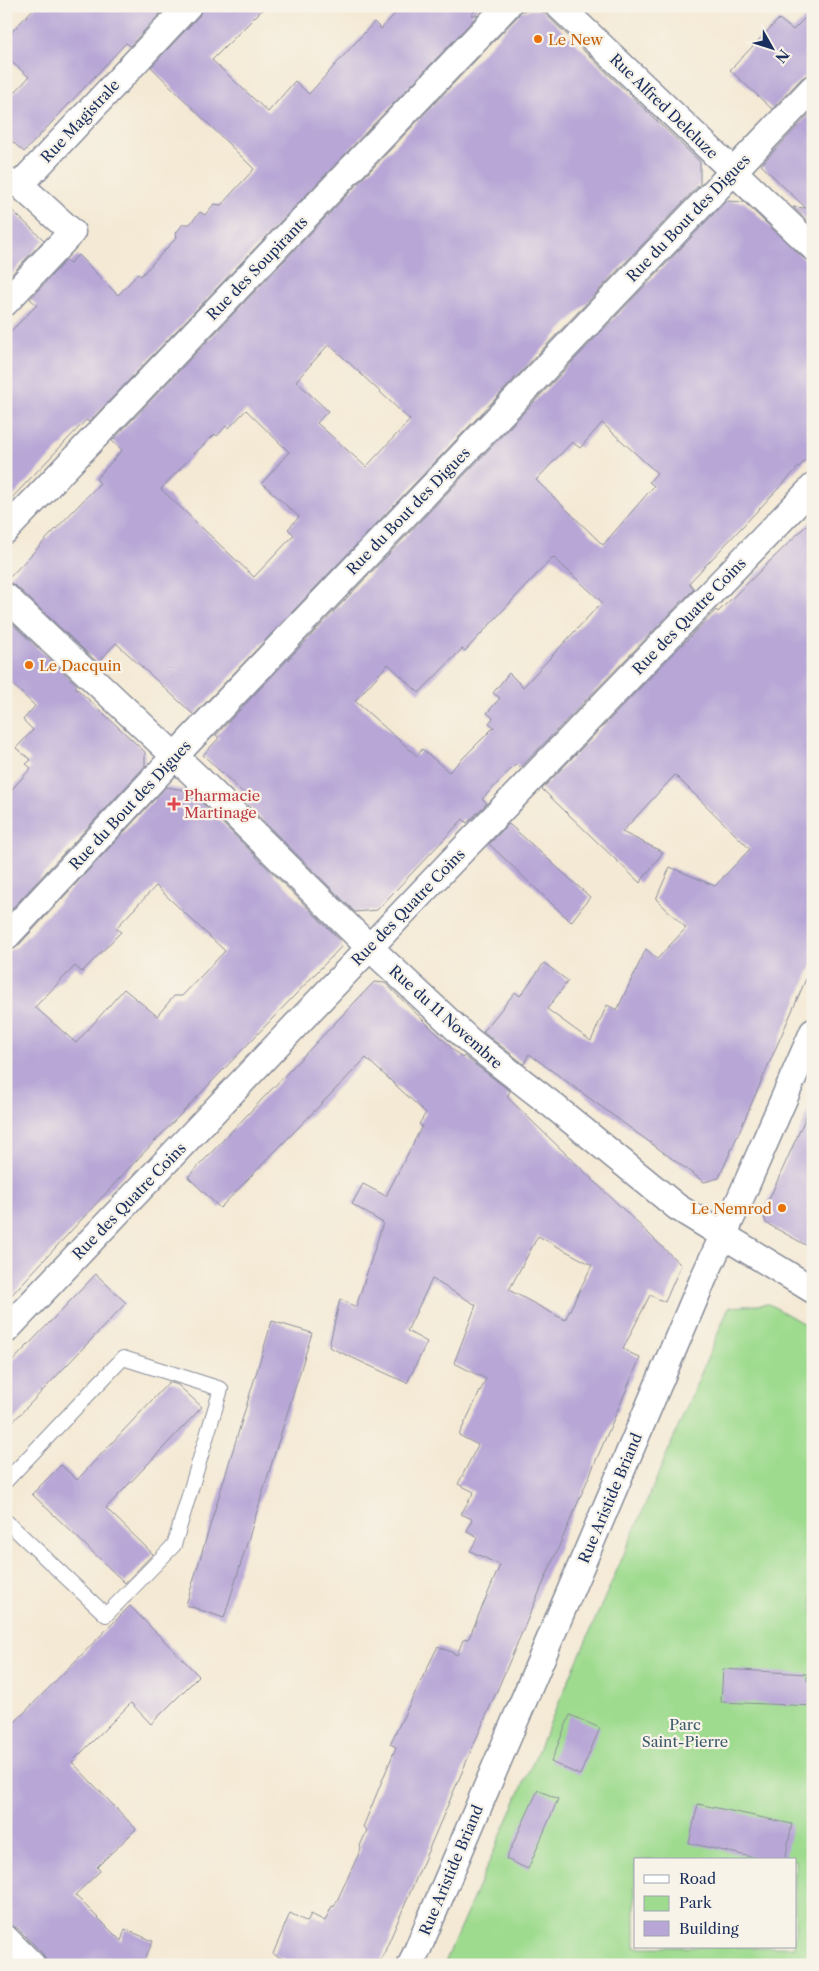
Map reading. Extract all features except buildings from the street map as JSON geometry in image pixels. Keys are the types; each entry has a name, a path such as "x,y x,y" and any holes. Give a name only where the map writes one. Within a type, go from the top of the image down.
{"street":[{"name":"Rue Magistrale","path":"6,302 72,232 13,179 188,6"},
{"name":"Rue des Soupirants","path":"6,530 507,6"},
{"name":"Rue Alfred Delcluze","path":"559,6 813,247"},
{"name":"Rue du Bout des Digues","path":"6,937 813,88"},
{"name":"Rue des Quatre Coins","path":"6,1330 370,947 813,487"},
{"name":"Rue du 11 Novembre","path":"6,596 176,757 370,947 482,1051 556,1108 677,1207 813,1290"},
{"name":"Rue Aristide Briand","path":"411,1965 704,1277 813,1032"},
{"path":"6,1939 32,1965"}],"lane":[{"path":"6,1481 123,1358 221,1390 174,1545 106,1615 6,1521"}],"green space":[{"name":"Parc Saint-Pierre","path":"769,1304 813,1329 813,1965 444,1965 644,1508 729,1307"}],"place":[{"name":"Le New","path":"538,39"},
{"name":"Le Dacquin","path":"29,665"},
{"name":"Pharmacie Martinage","path":"174,804"},
{"name":"Le Nemrod","path":"782,1208"}]}
